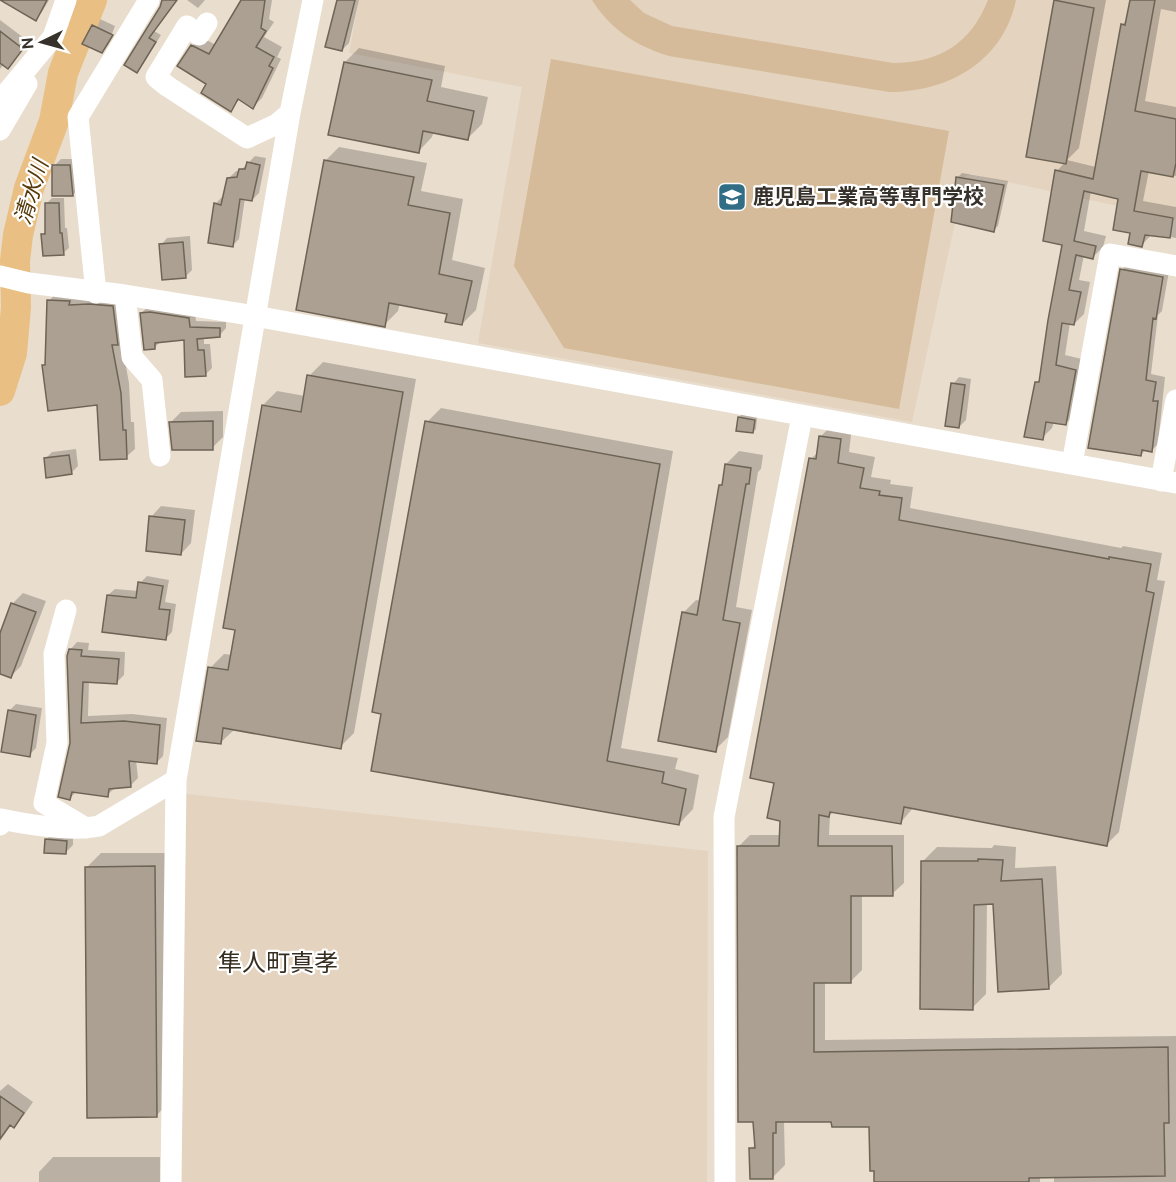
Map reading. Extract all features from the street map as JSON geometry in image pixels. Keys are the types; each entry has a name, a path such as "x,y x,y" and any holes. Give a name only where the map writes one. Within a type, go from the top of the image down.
{"street":[{"path":"0,130 40,63 53,37 66,0"},
{"path":"96,292 78,117 149,0"},
{"path":"171,1182 176,780 290,113 313,0"},
{"path":"207,23 199,35 187,27 156,77 247,138 277,124 290,113"},
{"path":"0,101 53,37"},
{"path":"1072,464 1110,254 1176,266"},
{"path":"0,276 29,283 125,295 255,316 1169,482 1176,400"},
{"path":"125,295 132,357 152,380 160,456"},
{"path":"725,1182 724,817 802,416"},
{"path":"66,610 54,654 57,743 44,803 86,828"},
{"path":"0,825 1,819 24,824 86,828 99,826 176,780"}],"shaded area":[{"name":"鹿児島工業高等専門学校","path":"359,0 1176,0 1176,219 972,174 965,176 912,422 478,343 522,87 349,53"},
{"path":"592,0 630,0 644,13 672,26 893,63 925,59 952,48 973,28 988,0 1016,0 1009,22 999,41 970,69 932,86 911,91 889,92 669,56 635,42 625,35 607,20"},
{"path":"551,59 949,131 899,409 564,348 514,266"},
{"path":"178,793 708,851 707,1182 180,1182"}],"building":[{"path":"0,0 47,0 36,21"},
{"path":"162,0 177,0 149,38 156,42 137,73 124,65 160,7"},
{"path":"241,0 265,0 261,28 266,31 256,47 274,57 269,66 273,68 253,109 238,99 231,112 201,93 206,84 177,66 191,45 209,54"},
{"path":"337,0 355,0 342,51 325,47"},
{"path":"1054,0 1094,8 1066,164 1026,157"},
{"path":"1130,0 1155,0 1135,111 1176,119 1176,163 1173,177 1141,171 1134,211 1173,218 1170,238 1145,235 1142,247 1128,244 1130,233 1113,230 1118,199 1084,191 1074,241 1096,246 1093,259 1076,255 1069,290 1081,292 1074,325 1062,323 1056,365 1076,370 1066,425 1046,422 1043,440 1024,437 1035,382 1039,382 1062,245 1043,241 1055,170 1093,179 1121,24 1125,25"},
{"path":"92,25 113,35 102,53 82,44"},
{"path":"0,31 23,49 8,69 0,63"},
{"path":"344,62 432,80 427,101 474,111 468,140 423,131 419,153 328,135"},
{"path":"324,160 414,177 408,205 450,213 439,274 472,281 462,325 445,322 447,314 389,303 385,327 296,310"},
{"path":"247,162 260,165 252,201 240,199 233,247 208,243 214,203 221,205 227,178 237,177 239,169 245,169"},
{"path":"52,165 70,165 73,196 52,196"},
{"path":"956,177 1004,185 994,232 951,222"},
{"path":"45,203 59,203 60,233 62,233 64,255 43,256 41,234 45,234"},
{"path":"183,242 186,278 162,280 159,244"},
{"path":"1120,269 1163,277 1156,319 1153,318 1146,380 1156,382 1153,401 1158,401 1152,452 1142,450 1141,456 1088,448"},
{"path":"47,300 70,301 69,305 113,306 118,345 112,345 121,393 123,430 126,430 127,459 100,460 97,405 48,411 42,365 45,365"},
{"path":"150,312 189,318 190,327 220,328 220,337 197,339 198,350 204,350 206,376 185,377 184,340 155,343 155,349 144,350 140,313"},
{"path":"307,375 403,392 341,749 223,728 221,744 196,741 208,667 228,670 235,630 223,628 262,405 301,412"},
{"path":"951,383 965,385 959,428 945,426"},
{"path":"738,417 755,420 753,433 736,431"},
{"path":"213,421 213,450 172,450 169,422"},
{"path":"425,421 660,464 607,761 664,772 662,783 686,789 679,825 371,771 381,714 372,712"},
{"path":"819,436 841,439 838,463 864,468 860,488 880,491 879,495 902,498 899,520 1109,559 1109,557 1151,564 1146,591 1154,593 1107,846 904,807 901,824 830,812 829,817 819,815 818,846 892,846 893,896 851,896 851,983 814,983 814,1052 1168,1047 1169,1123 1164,1123 1165,1176 1029,1178 1029,1182 874,1182 874,1171 870,1171 869,1127 832,1127 831,1122 776,1122 776,1133 773,1133 773,1179 750,1179 749,1148 755,1148 753,1122 738,1122 737,846 779,846 780,821 767,818 774,783 750,778 809,458 816,459"},
{"path":"69,455 72,474 46,478 44,458"},
{"path":"725,464 751,468 749,484 746,484 723,620 740,623 716,752 658,741 682,612 697,615 719,485 722,485"},
{"path":"149,516 185,520 181,555 146,551"},
{"path":"138,582 163,586 159,609 170,610 166,640 102,632 107,595 136,598"},
{"path":"11,603 36,612 11,678 0,674 0,633"},
{"path":"69,649 82,650 81,656 119,659 117,684 83,682 81,723 124,721 160,725 157,764 129,761 131,787 109,789 108,797 72,792 70,800 58,797 70,743 67,656"},
{"path":"8,710 36,715 30,757 1,752"},
{"path":"45,839 67,841 66,854 44,853"},
{"path":"978,859 1003,860 1001,881 1042,879 1049,989 998,992 993,904 974,905 973,1010 920,1009 921,861 978,861"},
{"path":"155,866 157,1117 87,1118 85,867"},
{"path":"0,1096 24,1113 14,1128 10,1125 0,1139"}],"waterway":[{"name":"清水川","path":"0,391 12,353 16,307 15,261 18,235 29,188 54,121 63,73 92,0"}],"place":[{"name":"鹿児島工業高等専門学校","path":"732,197"}],"district":[{"name":"隼人町真孝","path":"278,963"}]}
